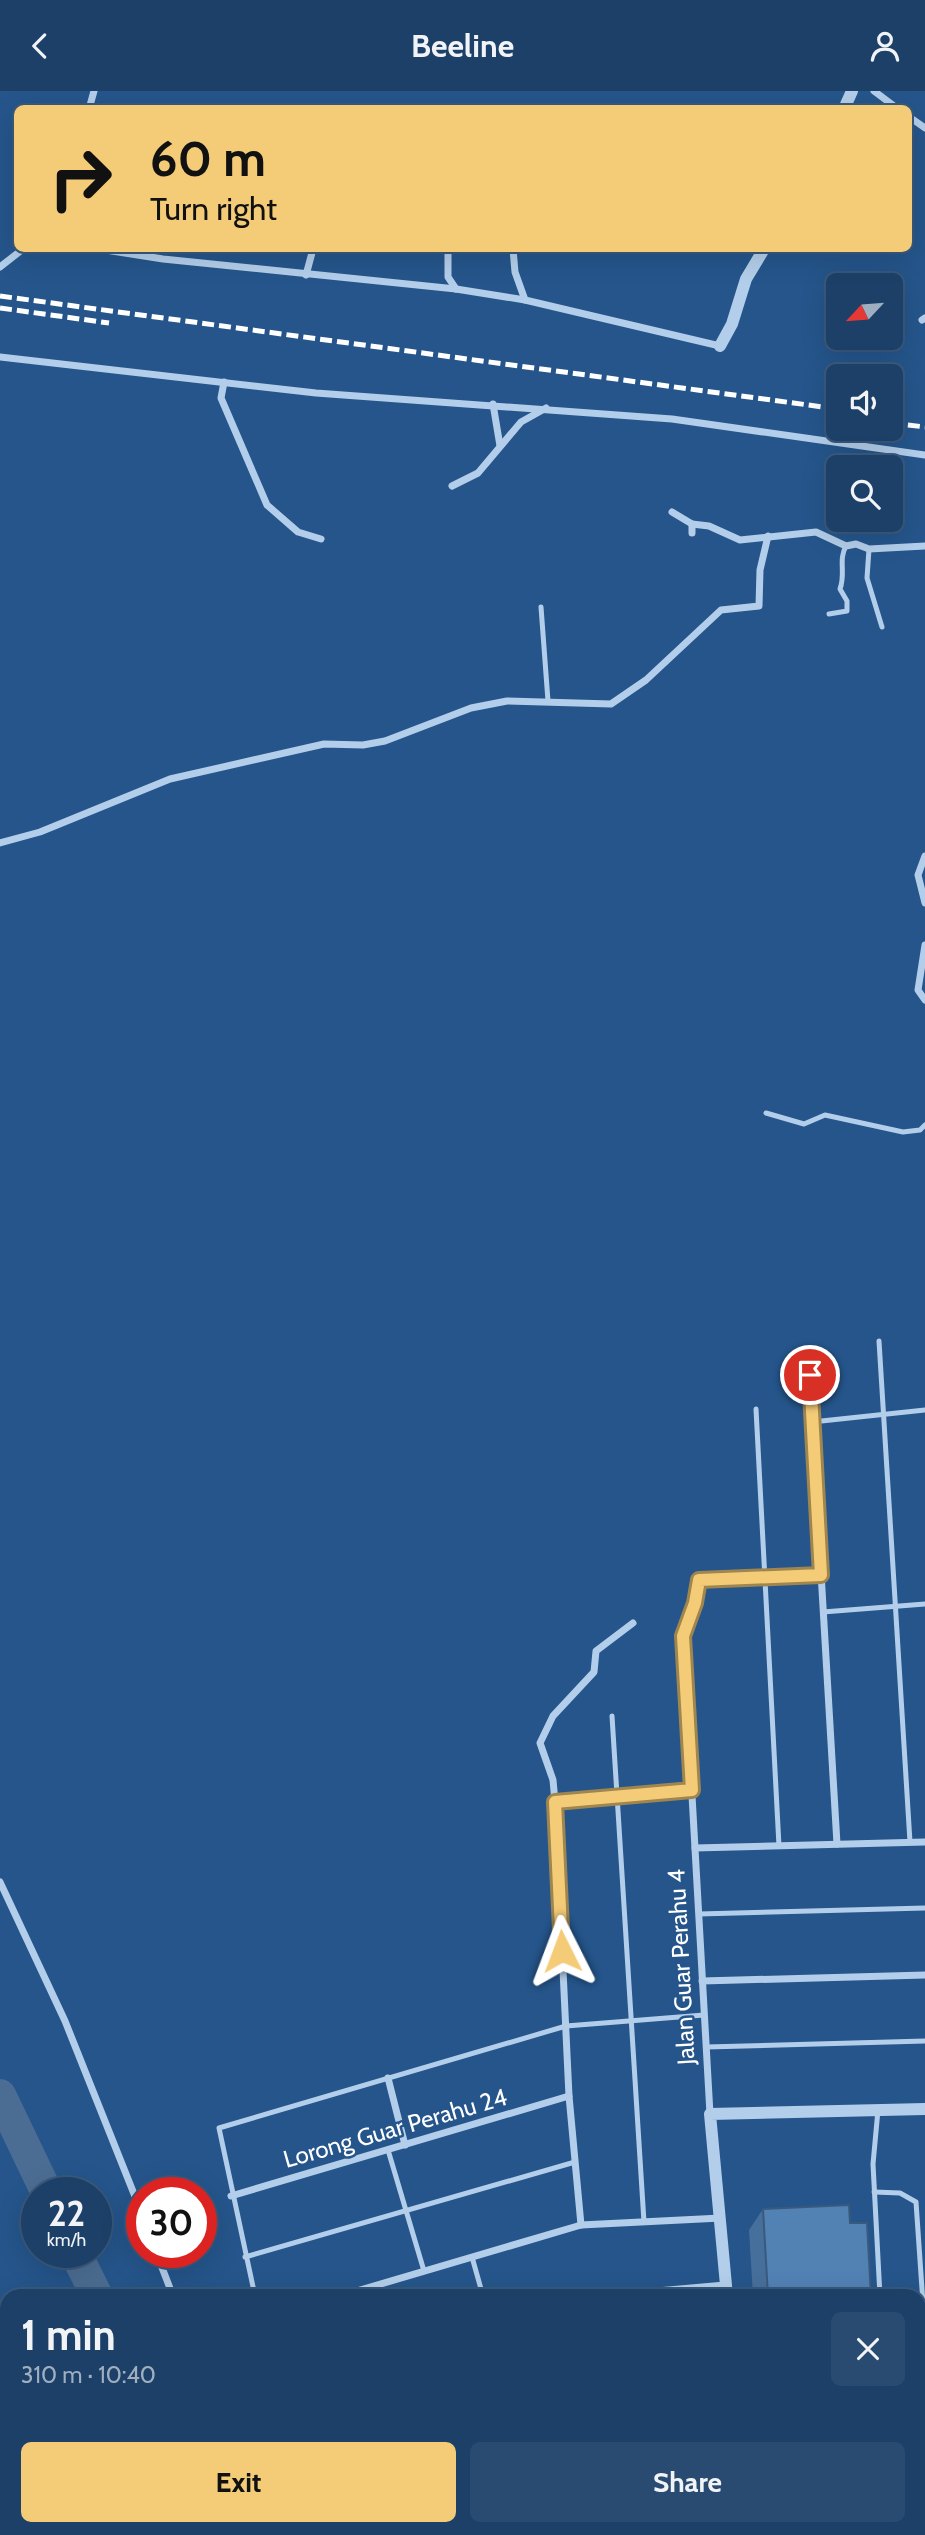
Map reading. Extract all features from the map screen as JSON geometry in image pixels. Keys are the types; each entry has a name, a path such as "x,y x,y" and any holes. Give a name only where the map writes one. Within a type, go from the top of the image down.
{"street":[{"path":"874,91 893,105"},
{"path":"0,267 19,252"},
{"path":"123,252 525,299 720,346 732,324 746,279 762,252"},
{"path":"306,275 312,252"},
{"path":"448,252 448,277 456,289"},
{"path":"513,252 515,272 525,299"},
{"path":"0,357 369,397 672,419 925,455"},
{"path":"224,382 221,398 267,505 298,532 321,538"},
{"path":"493,404 500,446"},
{"path":"452,486 478,473 521,422 547,408"},
{"path":"672,512 692,524 709,526 740,540 816,532 846,546 856,544 869,549 925,546"},
{"path":"692,524 692,533"},
{"path":"0,843 40,832 170,779 324,744 363,745 385,741 471,708 507,701 611,704 646,680 721,610 759,606 760,570 768,536"},
{"path":"925,856 918,874 925,903"},
{"path":"925,945 918,990 925,1000"},
{"path":"808,1352 837,1844"},
{"path":"581,2225 569,2096 555,1802 552,1780 540,1743 553,1716 594,1672 596,1651 633,1623"},
{"name":"Jalan Guar Perahu 4","path":"683,1636 710,2114 727,2289"},
{"path":"695,1848 925,1842"},
{"path":"0,1882 65,2021 127,2177"},
{"path":"702,1981 925,1975"},
{"path":"388,2078 405,2145"},
{"name":"Lorong Guar Perahu 24","path":"232,2196 569,2096"},
{"path":"710,2114 925,2109"},
{"path":"364,2289 581,2225 722,2218"},
{"path":"162,2268 170,2289"}],"lane":[{"path":"829,614 847,611 847,601 840,589 844,580 840,556 846,546"},
{"path":"869,549 867,578 882,627"},
{"path":"541,607 548,701"},
{"path":"766,1113 804,1124 825,1115 903,1132 920,1130 925,1125"},
{"path":"879,1341 910,1842"},
{"path":"756,1409 779,1846"},
{"path":"812,1422 925,1410"},
{"path":"683,1636 695,1603 699,1580 764,1575 821,1575"},
{"path":"823,1612 925,1604"},
{"path":"612,1716 644,2223"},
{"path":"555,1802 692,1790"},
{"path":"699,1914 925,1908"},
{"path":"253,2289 219,2128 566,2025 704,2015"},
{"path":"706,2047 925,2041"},
{"path":"878,2110 874,2142 874,2192 880,2289"},
{"path":"388,2150 424,2271"},
{"path":"245,2257 575,2162"},
{"path":"874,2192 900,2193 916,2202 922,2289"},
{"path":"472,2257 481,2289"}],"building":[{"path":"849,2205 850,2223 867,2223 871,2289 768,2289 763,2209"}],"waterway":[{"path":"0,2095 39,2177"},
{"path":"83,2268 94,2289"}],"railway":[{"path":"0,296 826,407"},
{"path":"0,308 109,323"},
{"path":"903,424 925,427"}],"route":[{"path":"562,1951 555,1802 692,1790 683,1636 695,1603 699,1580 764,1575 821,1575 810,1375"}]}
